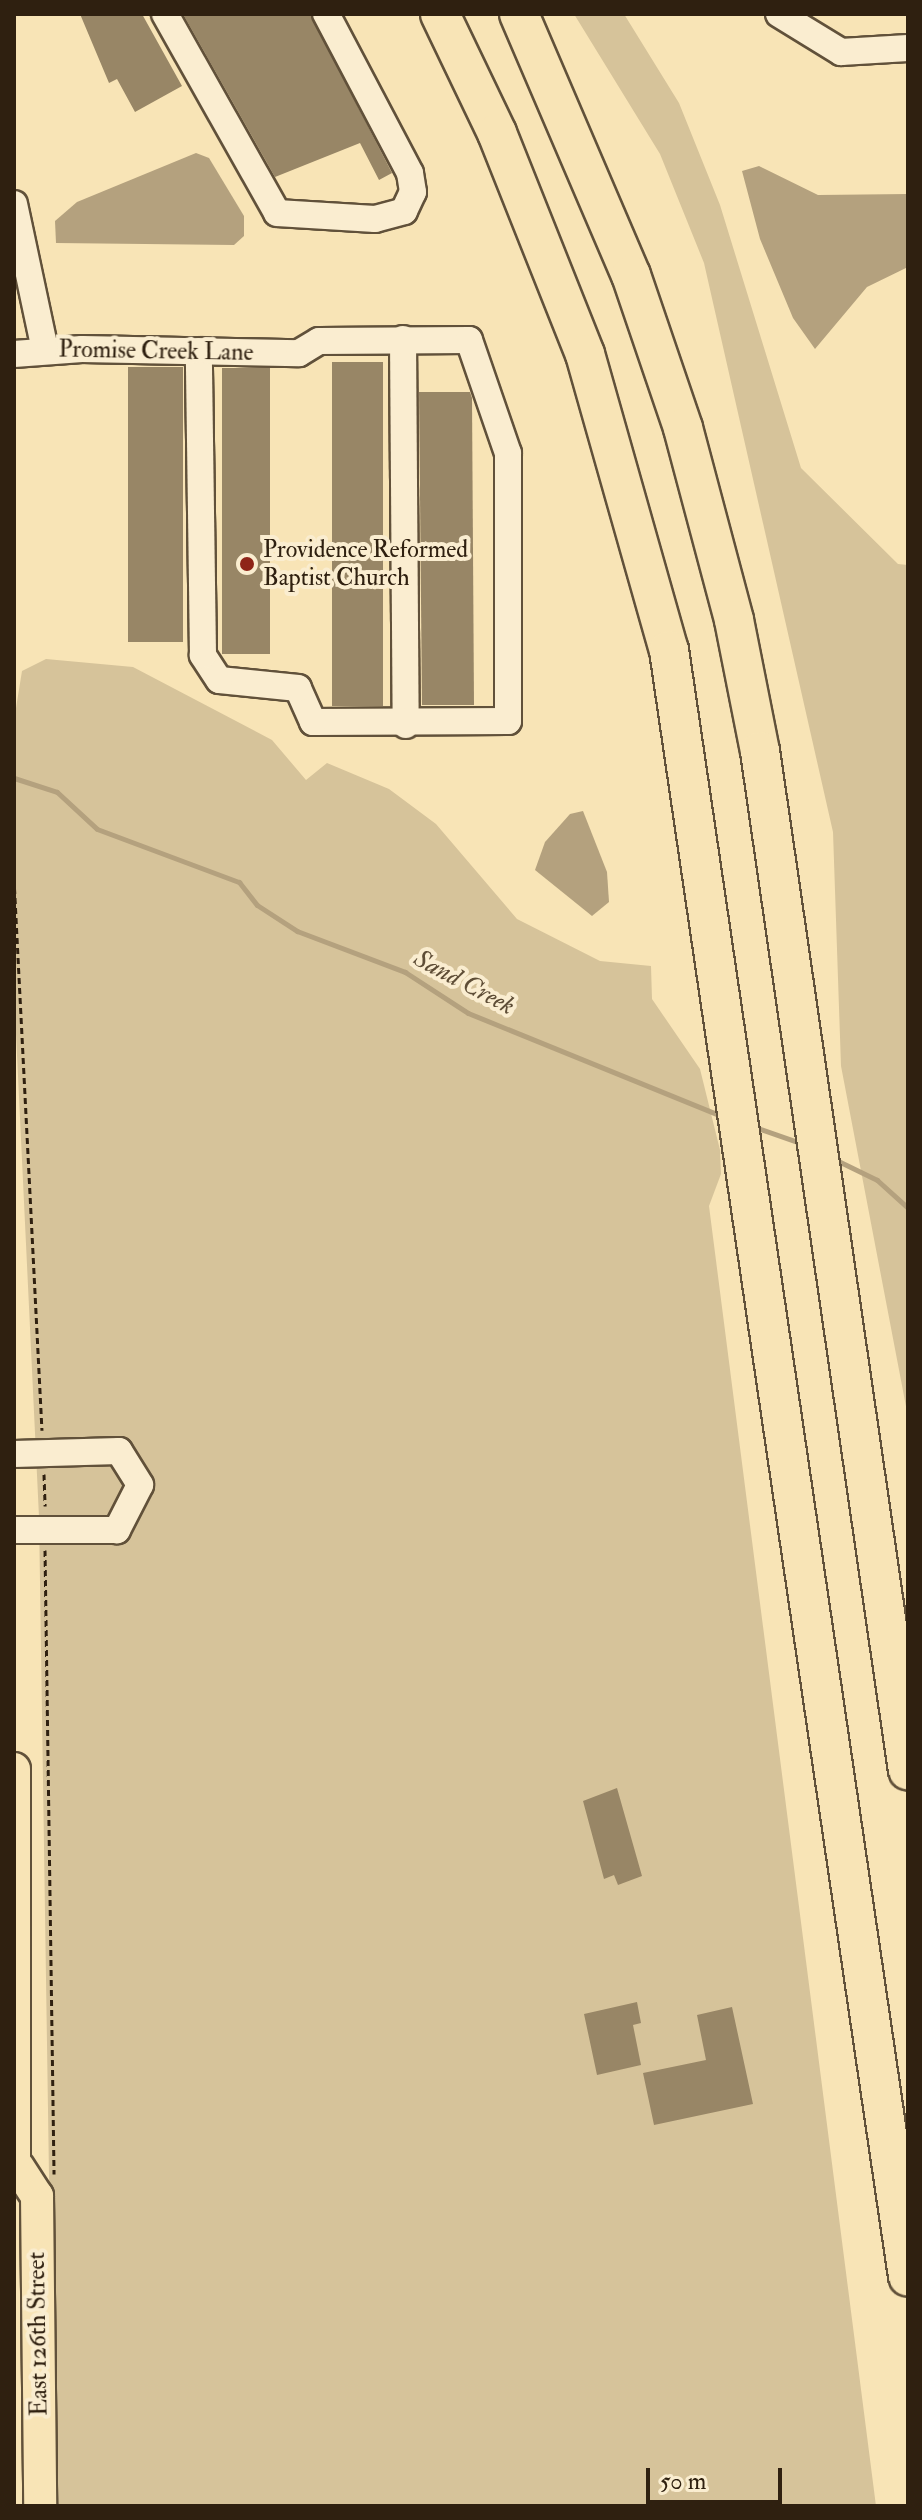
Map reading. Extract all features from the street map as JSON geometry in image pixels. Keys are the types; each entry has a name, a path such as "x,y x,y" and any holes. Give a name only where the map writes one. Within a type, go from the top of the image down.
{"highway":[{"path":"440,14 539,230 625,483 682,715 908,2277"},
{"path":"519,14 626,261 702,492 760,751 908,1770"}],"main road":[{"name":"East 126th Street","path":"14,1769 16,2170 37,2196 40,2506"}],"street":[{"path":"165,14 277,213 375,219 404,211 413,192 410,173 326,14"},
{"path":"779,14 841,52 908,48"},
{"path":"14,204 45,350"},
{"path":"199,351 203,655 219,680 298,688 313,722 406,725 403,339"},
{"name":"Promise Creek Lane","path":"14,354 45,350 299,353 319,341 469,340 508,453 508,721 406,725"},
{"path":"14,1454 119,1451 140,1485 117,1530 14,1530"}],"path":[{"path":"14,878 43,1453 54,2180"}],"shaded area":[{"path":"574,14 624,14 679,103 720,205 801,468 898,564 908,565 908,1417 841,1066 833,832 704,263 660,154"},
{"path":"196,153 209,158 244,216 244,236 234,245 56,243 55,221 77,202"},
{"path":"759,166 818,195 908,194 908,267 867,287 815,349 793,318 760,239 742,171"},
{"path":"46,659 133,667 272,740 306,780 327,763 389,789 436,824 517,919 600,961 651,966 652,999 700,1069 720,1150 721,1174 709,1206 876,2506 54,2506 39,1517 14,992 16,708 22,671"},
{"path":"583,811 607,872 609,902 592,916 535,870 545,842 570,814"}],"building":[{"path":"80,14 142,14 182,86 135,112 117,79 109,83"},
{"path":"183,14 310,14 392,173 379,180 360,143 275,177"},
{"path":"332,362 383,362 383,706 332,706"},
{"path":"128,367 183,367 183,642 128,642"},
{"path":"222,368 270,368 270,654 222,654"},
{"path":"419,392 470,392 472,398 474,705 422,705"},
{"path":"617,1788 642,1876 618,1885 614,1875 604,1879 583,1801"},
{"path":"637,2002 641,2023 633,2025 641,2065 597,2075 584,2014"},
{"path":"732,2007 753,2104 654,2125 643,2073 706,2060 697,2015"}],"waterway":[{"name":"Sand Creek","path":"14,778 57,792 97,829 239,882 257,905 297,931 405,972 468,1013 724,1117"},
{"name":"Sand Creek","path":"752,1126 803,1144"},
{"name":"Sand Creek","path":"834,1159 877,1180 908,1208"}],"place":[{"name":"Providence Reformed Baptist Church","path":"247,564"}]}
